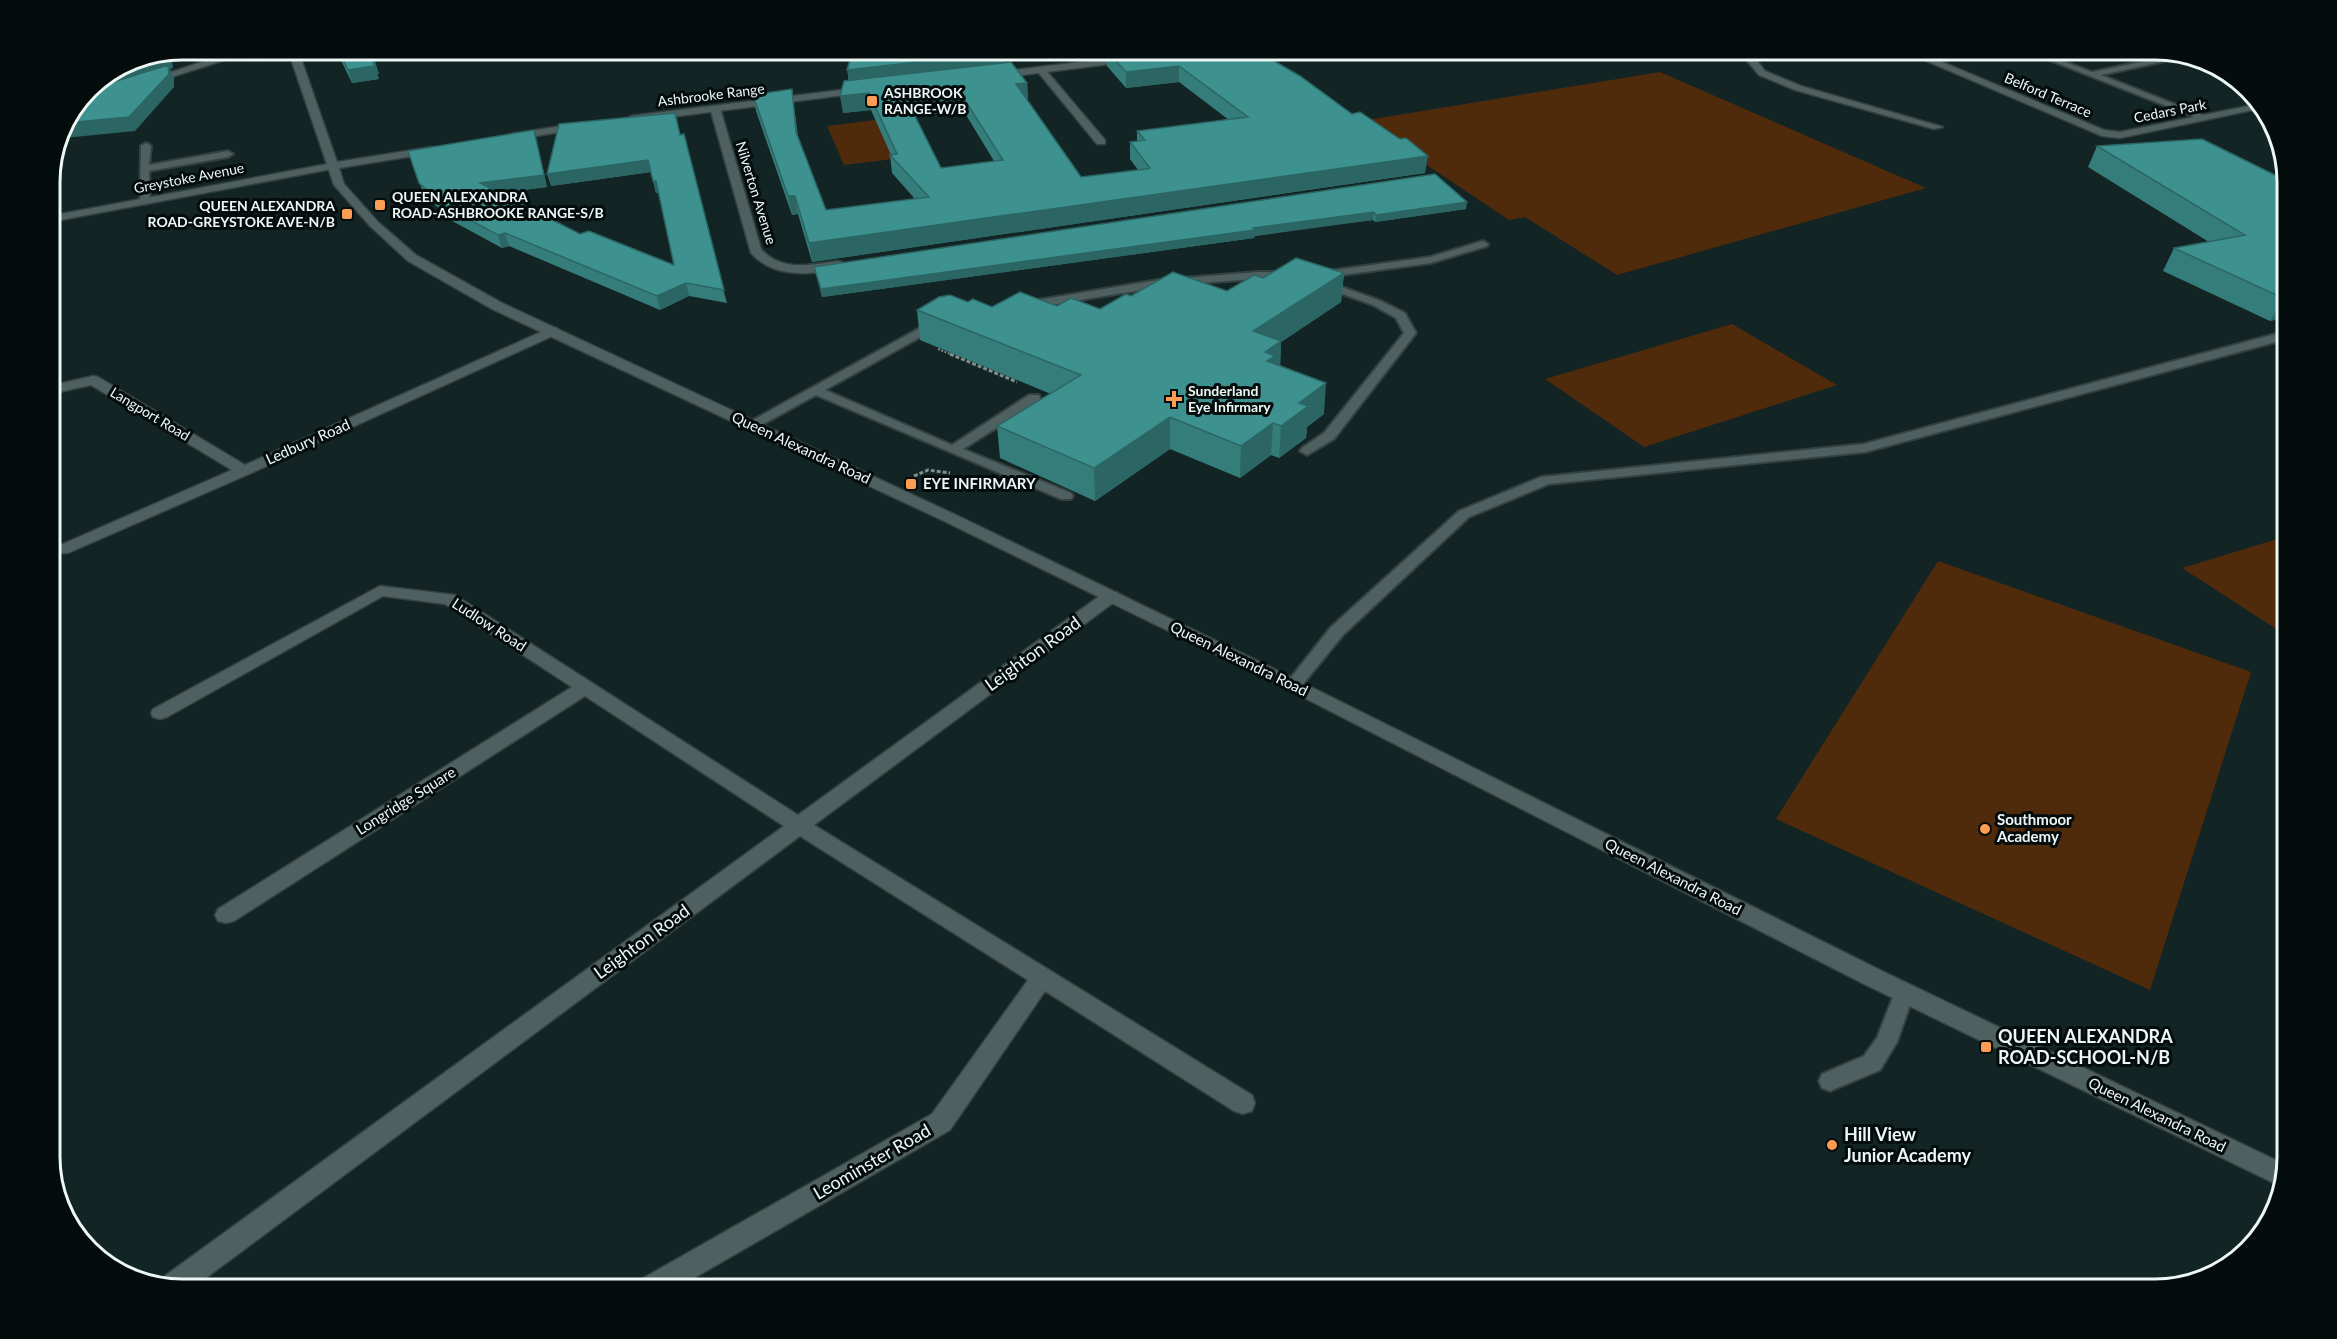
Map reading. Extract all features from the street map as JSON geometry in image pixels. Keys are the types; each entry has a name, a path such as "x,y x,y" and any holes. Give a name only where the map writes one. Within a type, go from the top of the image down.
{"street":[{"path":"135,86 210,60"},
{"name":"Queen Alexandra Road","path":"297,60 339,185 374,224 412,258 497,306 1111,596 1293,685 1904,993 2276,1173"},
{"path":"983,77 1119,60"},
{"path":"1751,60 1762,73 1820,96 1938,127"},
{"name":"Belford Terrace","path":"1934,61 2102,133 2120,135"},
{"path":"1041,70 1101,142"},
{"name":"Ashbrooke Range","path":"615,121 876,89"},
{"name":"Nilverton Avenue","path":"715,108 755,250 762,259 778,267 794,269 852,263"},
{"name":"Cedars Park","path":"2120,135 2252,108"},
{"path":"502,138 592,124"},
{"path":"333,166 446,147"},
{"name":"Greystoke Avenue","path":"60,217 333,166"},
{"name":"Ledbury Road","path":"62,550 244,471 552,331"},
{"name":"Langport Road","path":"60,388 93,380 244,471"},
{"name":"Ludlow Road","path":"160,713 380,591 449,598 799,826"},
{"name":"Leighton Road","path":"183,1279 1111,596"},
{"name":"Longridge Square","path":"226,915 586,687"},
{"path":"799,826 1243,1103"},
{"name":"Leominster Road","path":"669,1279 941,1122 1042,978"}],"lane":[{"path":"2054,60 2205,118"},
{"path":"2093,75 2161,60"},
{"path":"145,201 146,146"},
{"path":"144,169 228,154"},
{"path":"1010,309 1127,288 1253,274 1314,276 1431,260 1483,244"},
{"path":"1307,451 1329,436 1410,333 1401,316 1377,303 1325,286 1314,276"},
{"path":"752,425 939,322 951,320"},
{"path":"1293,685 1338,631 1464,514 1546,480 1865,448 2277,338"},
{"path":"815,390 1066,496"},
{"path":"953,450 1030,392"},
{"path":"1830,1081 1872,1063 1886,1042 1904,993"}],"path":[{"path":"937,349 1030,392"},
{"path":"897,493 911,484 905,482 928,470 988,477 1004,471"}],"shaded area":[{"path":"1660,72 1926,188 1617,275 1525,217 1509,220 1361,121"},
{"path":"876,120 894,159 844,165 827,126"},
{"path":"1732,324 1837,385 1644,447 1545,379"},
{"path":"2277,539 2277,630 2182,568"},
{"path":"1938,561 2251,672 2150,990 1776,819"}],"building":[{"path":"343,60 375,61 374,66 348,70"},
{"path":"850,60 934,60 847,70"},
{"path":"1115,60 1272,60 1300,76 1352,114 1360,112 1400,139 1406,138 1428,156 809,243 795,196 788,196 753,95 792,89 796,132 826,210 929,197 890,155 897,154 869,93 840,96 844,81 1011,62 1027,83 1016,84 1081,177 1150,168 1130,142 1145,140 1137,131 1248,117 1179,66 1126,72","holes":["961,94 1003,160 941,168 907,100"]},
{"path":"168,65 169,74 129,117 76,122 90,102 112,82"},
{"path":"675,113 680,135 684,134 724,290 686,283 657,296 505,233 498,235 449,209 419,183 408,151 534,130 544,175 480,183 580,234 589,231 674,265 656,181 653,181 648,160 547,174 559,124"},
{"path":"2202,139 2277,176 2277,295 2174,248 2245,235 2097,146"},
{"path":"1435,174 1467,202 1376,215 1374,212 1253,228 1255,230 821,289 814,267"},
{"name":"Sunderland Eye Infirmary","path":"1296,258 1344,273 1253,331 1281,341 1265,352 1275,356 1267,361 1326,383 1299,403 1308,406 1281,426 1273,423 1241,446 1170,417 1094,468 997,426 1081,375 917,310 939,297 950,295 968,302 973,299 992,307 1020,292 1057,306 1071,298 1100,309 1126,294 1131,296 1173,272 1227,291 1254,275 1263,278"}],"place":[{"name":"ASHBROOK RANGE-W/B","path":"872,101"},
{"name":"QUEEN ALEXANDRA ROAD-ASHBROOKE RANGE-S/B","path":"380,205"},
{"name":"QUEEN ALEXANDRA ROAD-GREYSTOKE AVE-N/B","path":"347,214"},
{"name":"Sunderland Eye Infirmary","path":"1174,399"},
{"name":"EYE INFIRMARY","path":"911,484"},
{"name":"Southmoor Academy","path":"1985,829"},
{"name":"QUEEN ALEXANDRA ROAD-SCHOOL-N/B","path":"1986,1047"},
{"name":"Hill View Junior Academy","path":"1832,1145"}]}
